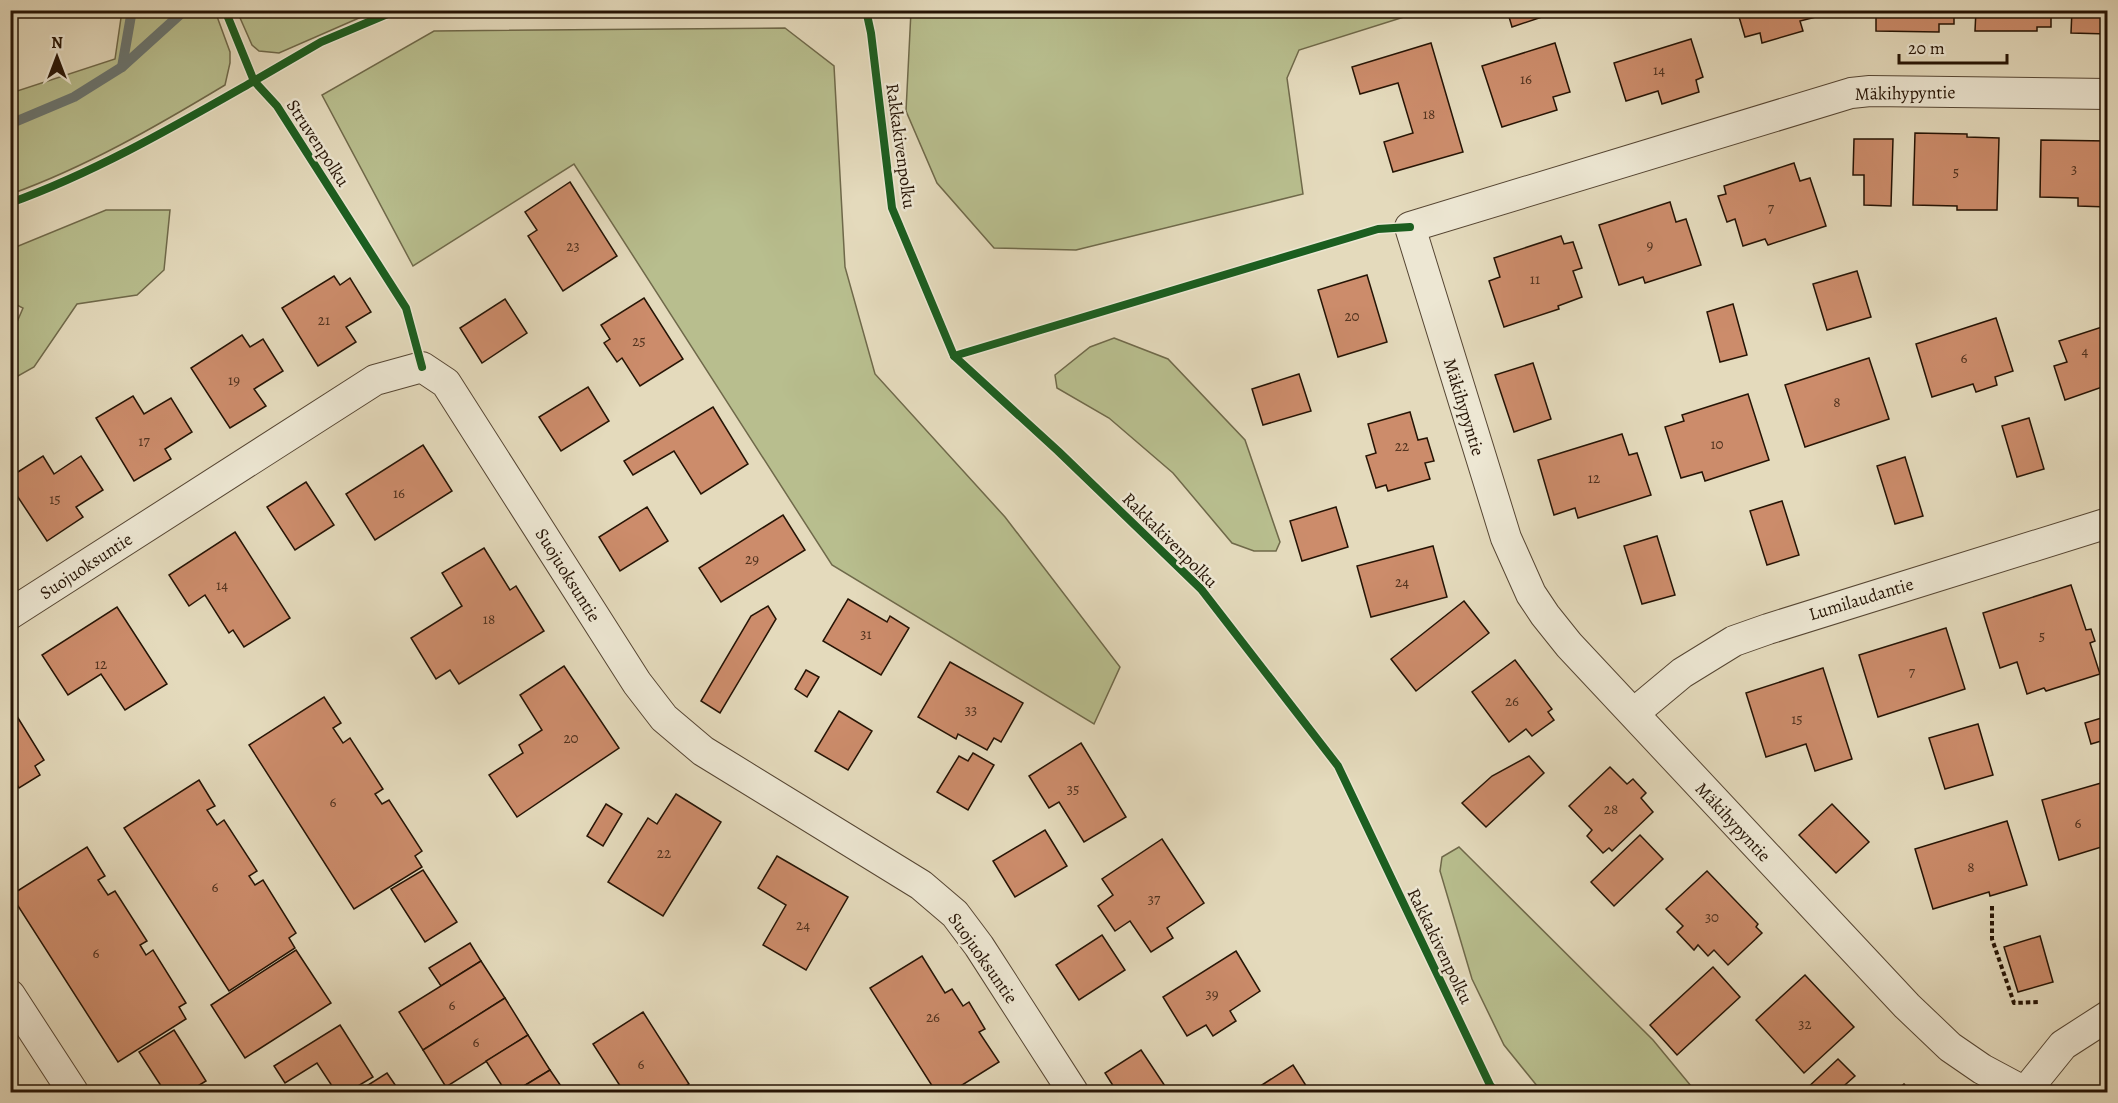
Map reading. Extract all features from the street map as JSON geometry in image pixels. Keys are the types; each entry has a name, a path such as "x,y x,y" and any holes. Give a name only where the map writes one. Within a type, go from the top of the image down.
{"street":[{"name":"Mäkihypyntie","path":"2025,1092 1982,1069 1950,1047 1907,1006 1750,841 1569,645 1545,615 1531,594 1506,538 1410,227 1851,93 1870,91 2108,94"},
{"name":"Suojuoksuntie","path":"10,614 375,380 422,367 446,383 637,683 664,718 703,752 921,885 955,914 979,946 1073,1092"},
{"name":"Lumilaudantie","path":"1634,714 1682,673 1734,641 1768,628 2108,523"},
{"path":"10,995 73,1092"},
{"path":"2025,1092 2063,1045 2108,1016"}],"path":[{"path":"1992,906 1992,939 2014,1003 2039,1002"}],"green space":[{"path":"911,10 1423,11 1299,50 1287,78 1303,194 1076,250 994,248 937,183 906,111"},
{"path":"122,11 215,11 230,52 225,85 94,158 11,194 11,93 115,59"},
{"path":"237,11 375,11 279,53 259,51 252,45"},
{"path":"785,28 834,66 845,267 875,374 1005,517 1120,667 1094,724 832,565 574,164 413,266 322,95 434,31"},
{"path":"106,210 170,210 164,270 137,295 77,304 34,367 11,380 11,330 14,329 23,308 11,302 11,249"},
{"path":"1114,338 1168,359 1245,440 1280,542 1276,551 1254,551 1232,543 1173,473 1109,418 1057,388 1055,375 1090,347"},
{"path":"1459,847 1653,1040 1696,1092 1542,1092 1504,1045 1472,979 1440,871 1442,857"}],"building":[{"path":"1507,10 1563,10 1512,27"},
{"path":"1737,10 1814,10 1816,17 1800,21 1803,31 1762,43 1760,33 1745,37"},
{"path":"1876,10 1954,10 1954,24 1939,24 1939,32 1876,31"},
{"path":"1976,10 2051,10 2051,27 2037,27 2037,31 1975,31"},
{"path":"2072,10 2108,10 2108,34 2071,33"},
{"path":"1691,39 1703,77 1696,80 1699,92 1662,104 1658,91 1626,101 1614,63"},
{"path":"1431,43 1463,152 1393,172 1384,142 1413,133 1398,83 1360,94 1352,67"},
{"path":"1555,43 1570,92 1553,97 1557,110 1502,127 1482,66"},
{"path":"1915,133 1967,134 1967,137 1999,138 1997,210 1957,210 1957,206 1913,205"},
{"path":"1854,139 1893,139 1891,206 1864,205 1864,175 1853,175"},
{"path":"2041,140 2108,141 2108,207 2078,206 2078,198 2040,197"},
{"path":"1794,163 1800,181 1810,178 1826,226 1768,245 1765,239 1743,246 1735,219 1727,222 1718,196 1726,194 1724,186"},
{"path":"570,182 617,256 563,291 528,236 537,230 525,212"},
{"path":"1670,202 1676,222 1686,219 1701,265 1645,283 1643,277 1619,285 1599,225"},
{"path":"1561,236 1564,244 1573,242 1582,268 1573,271 1582,297 1558,306 1559,309 1504,327 1489,281 1500,277 1494,258"},
{"path":"1857,271 1871,317 1827,330 1813,284"},
{"path":"1367,275 1387,342 1338,357 1318,290"},
{"path":"334,276 340,285 350,278 371,312 346,327 356,342 318,366 282,308"},
{"path":"644,298 683,359 640,386 622,358 617,362 604,343 610,339 601,325"},
{"path":"505,299 527,333 482,363 460,328"},
{"path":"1733,304 1747,355 1720,362 1707,312"},
{"path":"1996,318 2013,371 1995,377 1997,385 1976,392 1973,384 1932,397 1916,344"},
{"path":"2108,325 2108,385 2065,400 2054,366 2067,362 2059,341"},
{"path":"242,335 250,347 263,339 283,371 254,389 266,406 230,428 191,368"},
{"path":"1869,358 1889,419 1805,447 1785,385"},
{"path":"1533,363 1551,419 1514,432 1495,375"},
{"path":"1299,374 1311,411 1263,425 1252,389"},
{"path":"588,387 609,421 561,451 539,417"},
{"path":"1748,394 1769,460 1705,481 1702,472 1681,478 1665,427 1684,421 1682,415"},
{"path":"133,396 144,414 171,398 192,432 165,449 171,459 134,481 96,418"},
{"path":"713,407 748,464 701,494 674,451 633,475 624,461"},
{"path":"1410,412 1418,440 1427,438 1434,461 1425,463 1430,479 1388,491 1386,485 1376,488 1366,456 1376,453 1368,424"},
{"path":"2029,418 2044,469 2017,477 2002,426"},
{"path":"1622,434 1629,455 1637,453 1651,495 1578,518 1575,508 1554,515 1538,460"},
{"path":"423,445 452,491 375,540 346,494"},
{"path":"43,456 54,474 81,456 103,490 76,507 83,517 47,541 10,485 10,477"},
{"path":"1905,457 1923,516 1895,524 1877,466"},
{"path":"306,482 334,525 295,550 267,507"},
{"path":"1782,501 1799,555 1767,565 1750,511"},
{"path":"647,507 668,541 620,571 599,537"},
{"path":"1336,507 1348,547 1302,561 1290,521"},
{"path":"783,515 805,550 721,602 699,568"},
{"path":"235,532 290,618 244,647 233,630 229,633 205,595 189,606 169,575"},
{"path":"1657,536 1675,595 1642,604 1624,546"},
{"path":"1433,546 1447,597 1371,617 1357,566"},
{"path":"484,548 510,590 516,586 544,631 459,684 450,670 436,679 411,638 462,606 442,573"},
{"path":"2071,585 2086,630 2091,629 2095,641 2090,643 2100,674 2046,691 2044,688 2027,694 2017,662 2000,668 1983,613"},
{"path":"848,599 887,622 890,616 909,628 881,675 823,641"},
{"path":"1464,601 1489,633 1416,691 1391,659"},
{"path":"768,606 776,619 720,713 701,701 751,616"},
{"path":"117,607 167,684 125,710 101,674 68,695 42,655"},
{"path":"1946,628 1965,689 1878,717 1859,655"},
{"path":"1515,660 1552,709 1548,712 1554,720 1532,736 1526,729 1509,742 1472,692"},
{"path":"950,662 1023,703 1001,742 994,738 987,750 958,734 956,739 918,717"},
{"path":"564,666 619,748 517,817 489,775 523,753 519,745 542,730 520,695"},
{"path":"1823,668 1852,759 1815,771 1806,744 1766,757 1746,693"},
{"path":"806,670 819,677 807,697 795,689"},
{"path":"324,697 341,723 333,728 343,743 350,738 383,789 375,794 382,804 389,800 422,851 415,856 422,867 354,909 249,745"},
{"path":"10,705 44,760 35,766 40,775 19,788 14,779 10,781"},
{"path":"839,711 872,731 848,770 815,751"},
{"path":"2108,716 2108,739 2091,744 2085,723"},
{"path":"1978,724 1993,775 1945,789 1929,738"},
{"path":"1081,743 1126,817 1084,842 1059,802 1049,808 1029,776"},
{"path":"973,753 994,765 968,810 937,792 959,756 968,761"},
{"path":"1529,756 1544,773 1486,827 1462,803 1492,776"},
{"path":"1610,767 1627,784 1633,779 1646,793 1641,798 1653,812 1612,851 1609,848 1603,853 1587,836 1592,830 1569,806"},
{"path":"199,780 215,806 207,810 217,825 224,820 257,871 249,876 255,885 263,880 296,933 289,938 295,948 229,991 124,828"},
{"path":"2108,781 2108,845 2059,860 2042,800"},
{"path":"676,794 721,822 663,916 608,882 648,818 657,824"},
{"path":"606,804 622,814 603,846 587,836"},
{"path":"1832,804 1869,842 1836,873 1799,835"},
{"path":"2007,821 2027,885 1990,896 1989,892 1933,909 1915,849"},
{"path":"1045,830 1067,866 1015,897 993,861"},
{"path":"1640,835 1663,859 1614,906 1591,882"},
{"path":"1162,839 1204,903 1167,928 1173,938 1151,952 1130,921 1115,931 1098,906 1113,895 1102,879"},
{"path":"87,847 105,876 98,880 108,895 115,891 147,941 140,945 146,955 153,950 186,1003 179,1007 186,1019 118,1062 11,895"},
{"path":"777,856 848,897 806,970 763,945 786,905 758,888"},
{"path":"423,870 457,922 425,942 391,889"},
{"path":"1707,871 1758,924 1756,927 1762,933 1728,965 1714,950 1708,956 1698,945 1694,950 1677,932 1683,926 1666,909"},
{"path":"1102,935 1125,970 1079,1000 1056,965"},
{"path":"2040,936 2053,982 2018,992 2004,947"},
{"path":"470,943 481,961 441,986 429,968"},
{"path":"296,950 331,1003 245,1058 211,1005"},
{"path":"1236,951 1260,991 1230,1011 1236,1021 1213,1036 1206,1025 1187,1036 1163,997"},
{"path":"922,956 945,993 952,989 963,1006 969,1002 985,1029 979,1032 999,1062 951,1092 936,1092 870,988"},
{"path":"481,961 505,998 423,1050 399,1012"},
{"path":"1713,967 1740,997 1677,1055 1650,1025"},
{"path":"1805,975 1854,1027 1804,1073 1756,1020"},
{"path":"505,998 528,1035 446,1087 423,1050"},
{"path":"643,1012 689,1084 675,1092 624,1092 593,1044"},
{"path":"340,1025 373,1077 348,1092 336,1092 317,1063 285,1083 274,1066"},
{"path":"174,1030 206,1081 188,1092 165,1092 139,1052"},
{"path":"528,1035 550,1070 514,1092 506,1092 486,1061"},
{"path":"1141,1050 1169,1092 1117,1092 1105,1073"},
{"path":"1838,1059 1855,1076 1837,1092 1803,1092"},
{"path":"1293,1065 1310,1092 1251,1092"},
{"path":"550,1070 565,1092 514,1092"},
{"path":"387,1073 400,1092 357,1092"},
{"path":"1904,1084 1911,1092 1894,1092"}],"waterway":[{"path":"122,67 132,10"},
{"path":"10,124 74,97 122,67 185,10"}],"cycle path":[{"path":"10,203 104,163 254,81 225,10"},
{"name":"Struvenpolku","path":"397,10 321,42 254,81 277,106 406,308 422,367"},
{"name":"Rakkakivenpolku","path":"866,10 871,33 892,208 954,356 1058,451 1201,589 1338,766 1490,1085 1496,1092"},
{"path":"954,356 1378,229 1410,227"}]}
